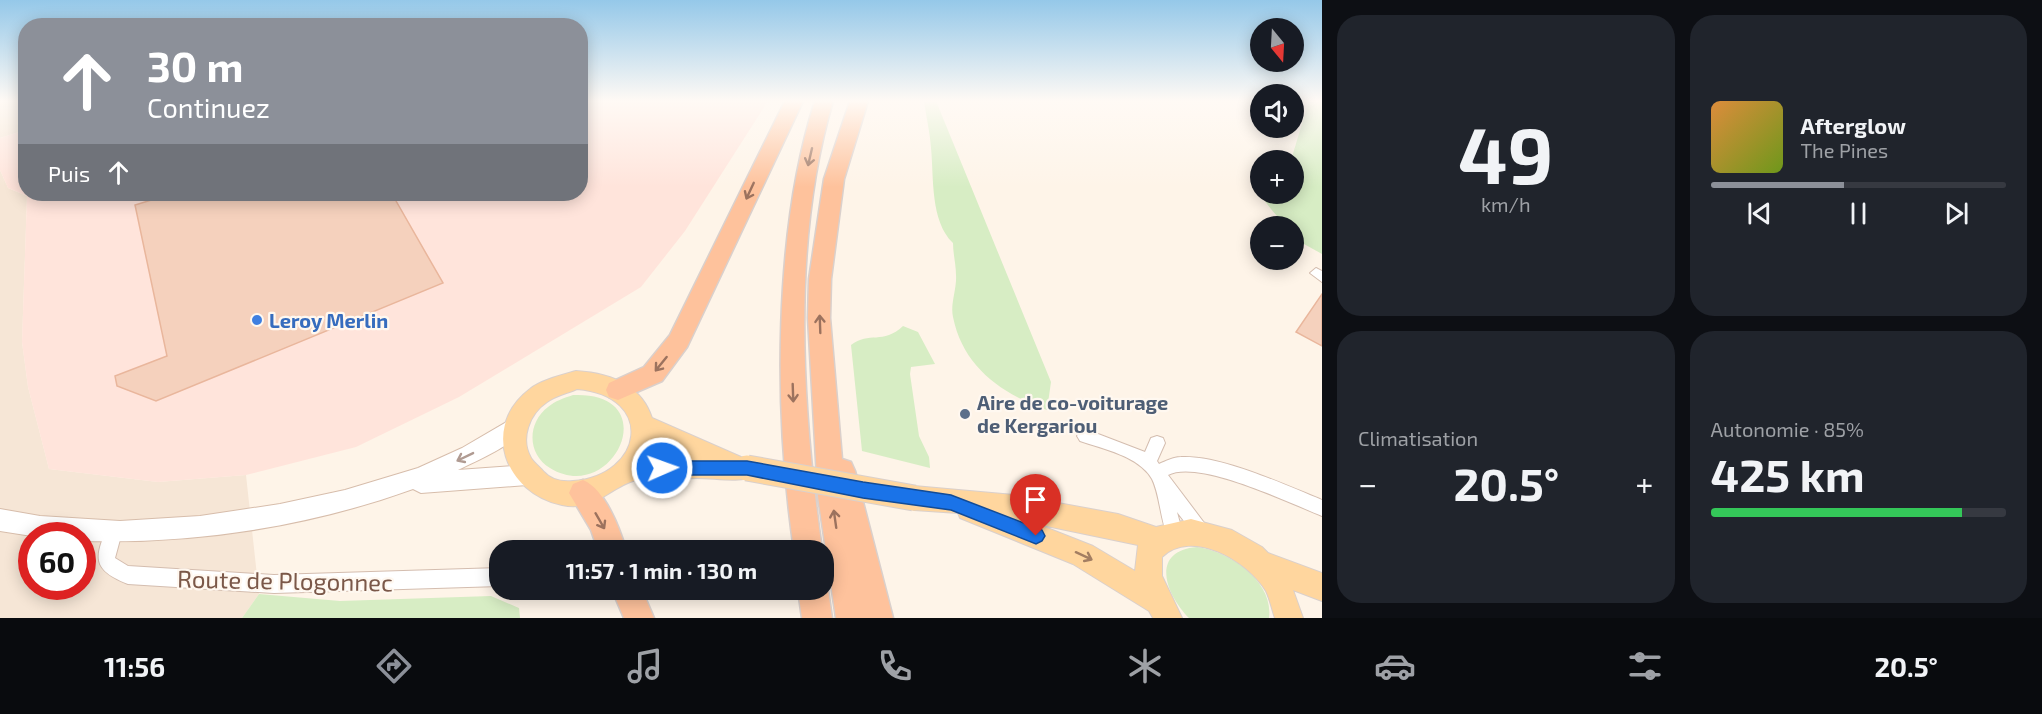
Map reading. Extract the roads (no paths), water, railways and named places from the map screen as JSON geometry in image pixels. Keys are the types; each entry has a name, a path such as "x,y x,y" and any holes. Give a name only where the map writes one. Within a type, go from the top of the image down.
{"highway":[{"path":"618,390 653,374 679,340 780,130"},
{"path":"807,540 793,396 793,294 809,160 817,130"},
{"path":"850,130 834,178 822,269 819,318 832,496 851,618"},
{"path":"823,393 878,618"},
{"path":"583,493 603,524 609,540"},
{"path":"631,600 639,618"},
{"path":"814,600 817,618"}],"main road":[{"path":"576,380 591,380 618,390 630,399 643,425 643,440 638,456 628,470 615,481 583,493 560,492 542,486 527,475 517,460 513,444 515,426 522,411 532,399 545,390 576,380"},
{"path":"643,425 683,444 747,468"},
{"path":"0,520 70,530 114,532 190,529 240,523 348,500 405,484 468,457 515,426"},
{"path":"628,470 697,467 747,468 914,498 951,503 990,504 1105,524 1142,533 1166,536 1203,532 1233,544 1260,564 1322,587"},
{"path":"405,484 527,475"},
{"path":"951,503 1083,555 1162,608"},
{"path":"1162,608 1149,582 1146,566 1149,552 1166,536"},
{"path":"1260,564 1282,594 1290,618"}],"street":[{"path":"1085,436 1130,452 1153,467 1203,532"},
{"path":"1157,443 1153,467 1166,536"},
{"path":"1153,467 1181,463 1194,465 1250,481 1322,508"},
{"name":"Route de Plogonnec","path":"114,532 105,560 118,572 138,576 274,584 489,577"}],"place":[{"name":"Leroy Merlin","path":"257,320"},
{"name":"Aire de co-voiturage de Kergariou","path":"965,414"}]}
